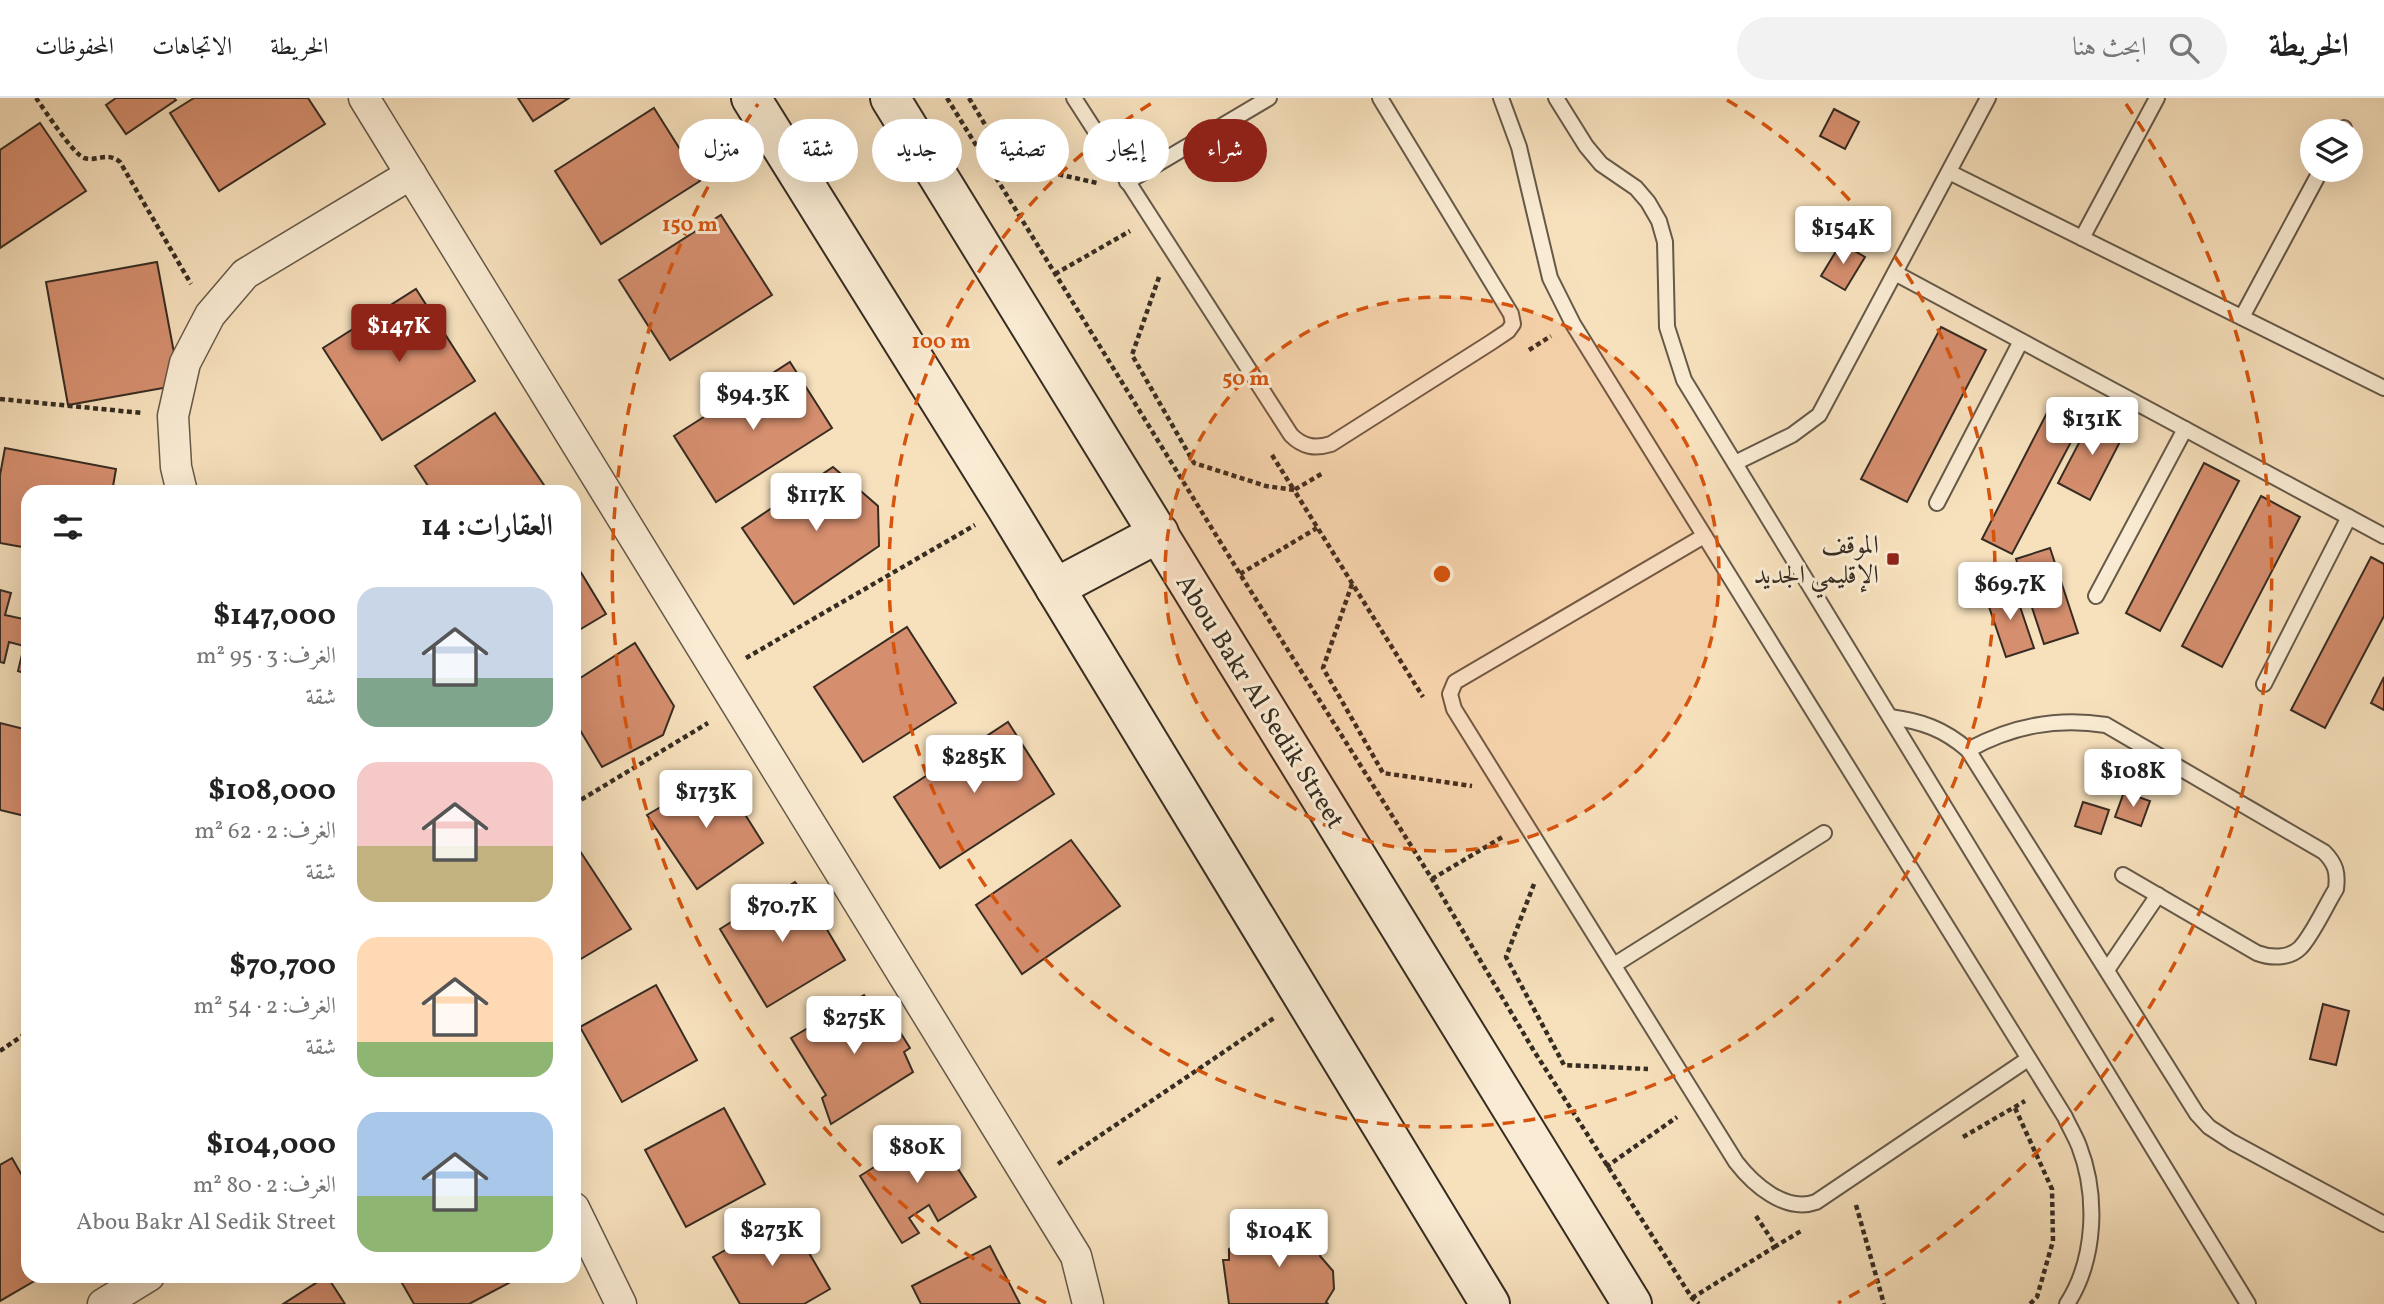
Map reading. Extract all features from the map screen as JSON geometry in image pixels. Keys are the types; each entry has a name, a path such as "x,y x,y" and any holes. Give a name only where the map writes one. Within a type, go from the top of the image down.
{"main road":[{"path":"751,98 1006,507 1302,999 1490,1304"},
{"name":"Abou Bakr Al Sedik Street","path":"891,98 1632,1304"},
{"path":"1055,588 1159,533"}],"street":[{"path":"364,98 1076,1256 1088,1304"},
{"path":"180,485 176,467 173,416 185,363 210,315 245,275 411,174"},
{"path":"581,1222 621,1304"},
{"path":"103,1304 138,1283"}],"lane":[{"path":"1074,98 1087,119"},
{"path":"1169,157 1269,98"},
{"path":"1127,182 1291,435 1297,441 1312,447 1331,444 1490,343 1508,331 1513,324 1511,314 1380,98"},
{"path":"1556,98 1586,146 1601,164 1636,188 1659,221 1665,242 1667,327 1684,380 2248,1304"},
{"path":"1735,463 1792,435 1819,415 1988,98"},
{"path":"2082,238 2157,98"},
{"path":"1505,99 1528,181 1547,268 1573,324 2065,1117 2079,1146 2088,1176 2090,1239 2083,1270 2067,1304"},
{"path":"1949,172 2384,388"},
{"path":"2242,317 2315,182"},
{"path":"1895,273 2384,536"},
{"path":"1937,503 2021,341"},
{"path":"2096,596 2185,429"},
{"path":"2264,684 2349,517"},
{"path":"1704,536 1455,682 1450,694 1454,709 1736,1162 1755,1184 1773,1196 1796,1205 1805,1206 1815,1202 2028,1059"},
{"path":"1889,717 1935,727 1968,750 2197,1114 2209,1127 2384,1224"},
{"path":"1968,750 1991,737 2043,723 2070,721 2106,725 2324,852 2337,871 2336,889 2299,949 2288,955 2266,956 2123,874"},
{"path":"1614,965 1824,833"},
{"path":"2107,970 2158,895"}],"path":[{"path":"36,98 78,155 91,159 106,155 120,162 210,315"},
{"path":"947,98 1240,574 1432,879 1606,1167 1692,1298 1699,1304"},
{"path":"969,98 1008,163 1083,180"},
{"path":"1055,275 1131,230 1138,242"},
{"path":"1166,287 1159,276 1132,355 1194,463 1266,486 1294,491 1329,470"},
{"path":"1526,351 1573,324"},
{"path":"0,399 173,416"},
{"path":"1266,445 1294,491"},
{"path":"719,674 1006,507"},
{"path":"1240,574 1317,528"},
{"path":"1352,583 1323,668 1383,773 1479,787"},
{"path":"581,800 738,706"},
{"path":"1432,879 1508,834"},
{"path":"1536,880 1506,957 1564,1065 1657,1069"},
{"path":"1031,1182 1302,999"},
{"path":"0,1051 21,1037"},
{"path":"2015,1108 2052,1189 2053,1241 2037,1297 2030,1304"},
{"path":"1606,1167 1686,1111"},
{"path":"1854,1200 1884,1304"},
{"path":"1692,1298 1776,1246"}],"building":[{"path":"116,98 176,100 126,134 106,105"},
{"path":"194,98 308,98 325,124 219,191 170,113"},
{"path":"518,98 569,98 533,121"},
{"path":"654,108 679,148 679,182 698,182 601,244 555,171"},
{"path":"1834,109 1859,122 1845,149 1820,136"},
{"path":"40,123 86,191 0,248 0,150"},
{"path":"721,215 772,295 670,360 619,280"},
{"path":"1841,243 1865,257 1845,290 1821,276"},
{"path":"157,262 180,385 68,405 46,282"},
{"path":"416,289 475,381 382,440 323,348"},
{"path":"1941,327 1986,350 1907,502 1861,479"},
{"path":"790,362 832,428 716,502 674,436"},
{"path":"2051,405 2082,421 2012,554 1982,539"},
{"path":"495,413 544,485 427,485 415,466"},
{"path":"2094,414 2126,430 2090,500 2058,483"},
{"path":"5,448 116,469 113,485 21,485 21,547 0,543 0,475"},
{"path":"2204,463 2239,481 2160,631 2126,613"},
{"path":"833,467 878,506 879,546 794,604 742,528"},
{"path":"2261,496 2300,517 2222,667 2182,646"},
{"path":"2050,548 2078,633 2044,644 2016,559"},
{"path":"2371,557 2384,564 2384,616 2325,728 2291,710"},
{"path":"581,573 606,614 581,629"},
{"path":"2013,586 2034,648 2006,657 1985,595"},
{"path":"0,590 11,593 5,615 21,618 21,645 9,642 4,663 0,662"},
{"path":"907,627 956,703 863,762 814,687"},
{"path":"635,643 674,706 663,735 602,767 581,732 581,678"},
{"path":"2384,677 2384,710 2371,703"},
{"path":"1008,722 1054,794 940,868 894,797"},
{"path":"0,723 21,728 21,815 0,810"},
{"path":"719,773 763,843 697,889 647,815"},
{"path":"2124,792 2150,801 2141,826 2115,817"},
{"path":"2083,802 2109,810 2101,834 2075,826"},
{"path":"1071,840 1120,906 1022,974 976,905"},
{"path":"581,853 631,929 581,959"},
{"path":"795,882 813,906 845,960 767,1007 720,929"},
{"path":"656,985 697,1060 622,1102 581,1026"},
{"path":"864,995 875,1011 885,1008 910,1048 904,1052 913,1072 831,1124 822,1098 826,1095 791,1038"},
{"path":"2323,1004 2349,1011 2336,1065 2310,1059"},
{"path":"724,1108 765,1184 686,1227 645,1150"},
{"path":"933,1130 976,1197 938,1221 929,1205 909,1218 919,1233 902,1243 860,1176"},
{"path":"12,1158 21,1174 21,1283 31,1283 0,1301 0,1165"},
{"path":"787,1215 830,1289 804,1304 740,1304 713,1257"},
{"path":"1278,1219 1283,1232 1319,1232 1324,1241 1320,1256 1333,1271 1334,1289 1326,1302 1328,1304 1229,1304 1223,1260 1229,1260 1229,1249 1235,1245 1252,1244 1252,1232 1266,1232 1269,1220"},
{"path":"990,1246 1020,1304 921,1304 912,1286"},
{"path":"316,1283 332,1283 345,1304 283,1304"},
{"path":"402,1283 509,1283 469,1304 414,1304"}],"place":[{"name":"الموقف الإقليمي الجديد","path":"1893,559"}]}
